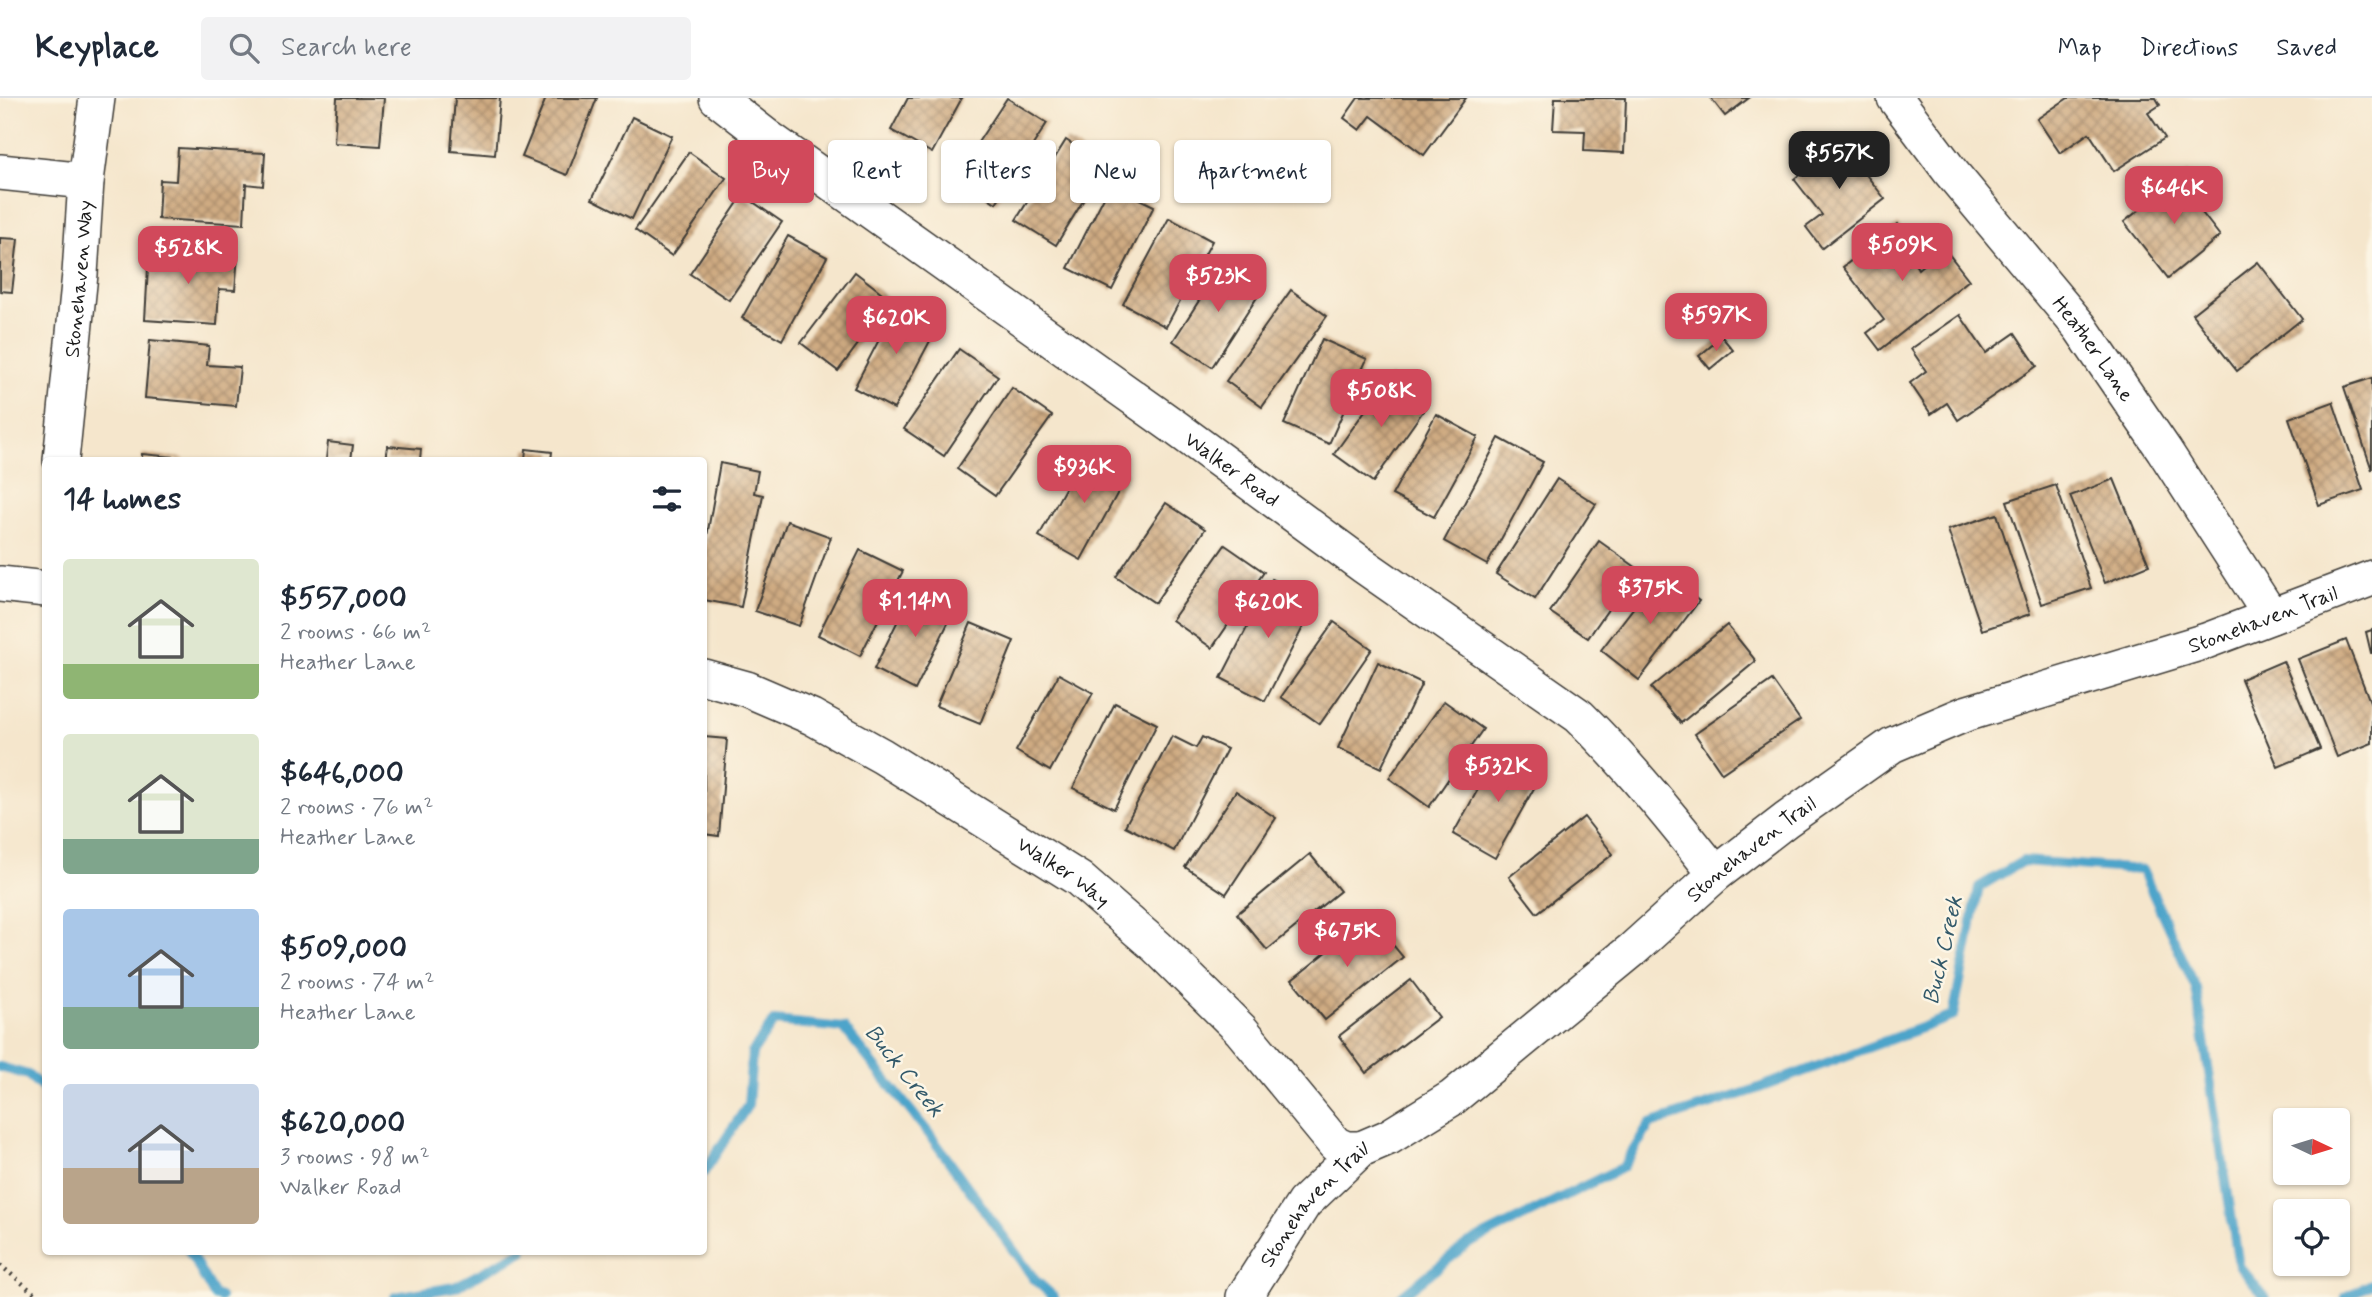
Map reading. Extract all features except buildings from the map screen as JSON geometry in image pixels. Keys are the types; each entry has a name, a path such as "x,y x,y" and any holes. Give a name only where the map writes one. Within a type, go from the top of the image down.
{"street":[{"name":"Stonehaven Way","path":"61,457 80,274 86,181 97,98"},
{"name":"Walker Road","path":"717,98 767,137 1176,428 1364,566 1579,716 1609,745 1664,808 1716,874"},
{"name":"Heather Lane","path":"1895,98 1950,171 2080,327 2164,450 2271,616"},
{"path":"0,172 86,181"},
{"name":"Stonehaven Trail","path":"1244,1297 1304,1203 1361,1149 1390,1137 1452,1098 1632,950 1716,874 1786,820 1892,745 1965,714 2206,641 2372,578"},
{"path":"0,584 42,589"},
{"name":"Walker Way","path":"707,678 747,689 811,717 882,756 1079,879 1157,947 1241,1030 1335,1144 1346,1149 1361,1149"}],"path":[{"path":"0,1265 38,1297"}],"waterway":[{"name":"Buck Creek","path":"1400,1297 1468,1244 1623,1167 1650,1124 1751,1091 1953,1016 1979,887 2023,861 2142,870 2196,988 2239,1266 2265,1297"},
{"name":"Buck Creek","path":"707,1167 748,1105 752,1053 774,1021 844,1028 930,1135 1035,1280 1054,1297"},
{"name":"Buck Creek","path":"0,1067 28,1075 42,1087"},
{"name":"Buck Creek","path":"191,1255 214,1295 220,1297"},
{"name":"Buck Creek","path":"395,1297 455,1287 515,1255"},
{"name":"Buck Creek","path":"2345,1297 2372,1284"}]}
